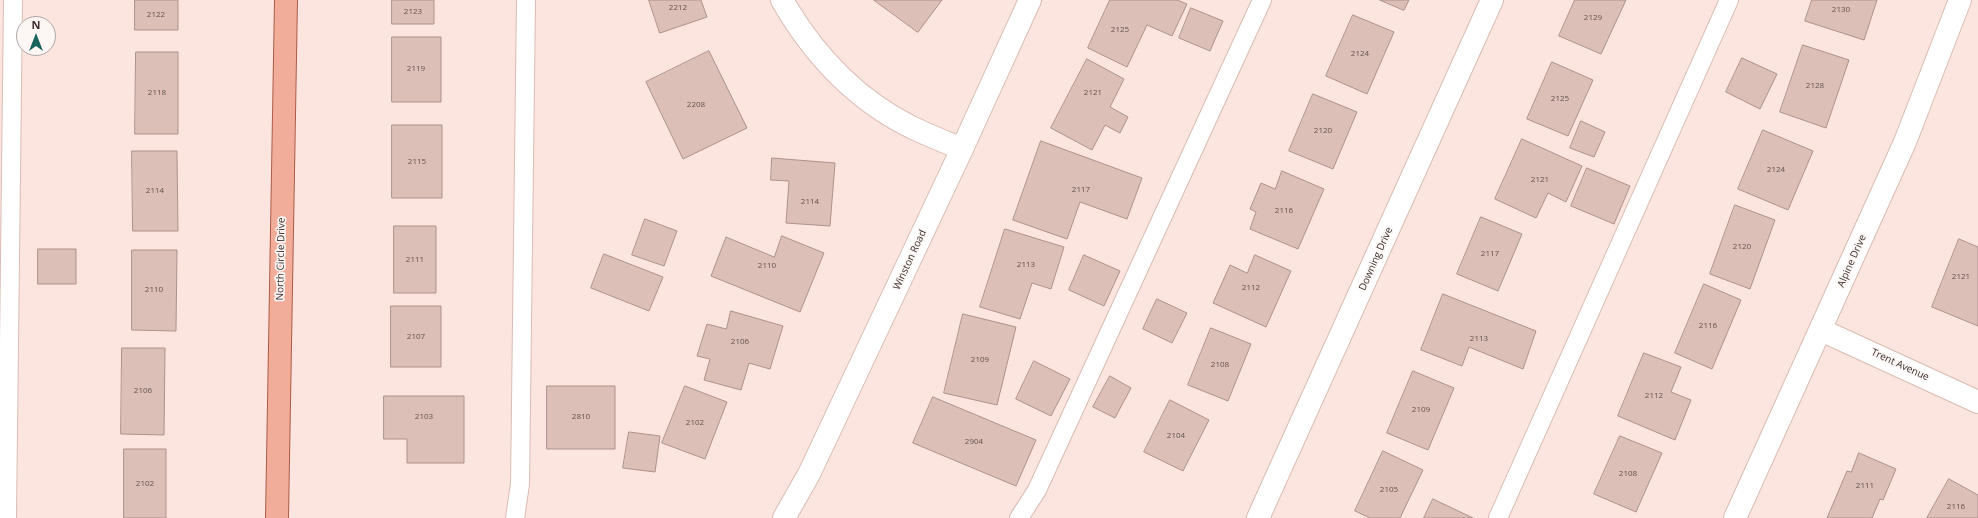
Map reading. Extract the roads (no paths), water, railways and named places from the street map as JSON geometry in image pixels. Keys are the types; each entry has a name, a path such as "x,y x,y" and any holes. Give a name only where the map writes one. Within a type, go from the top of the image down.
{"main road":[{"name":"North Circle Drive","path":"277,518 286,0"}],"street":[{"path":"782,0 802,34 823,60 847,84 877,107 911,127 962,149"},
{"name":"Winston Road","path":"784,518 809,474 962,149 1030,0"},
{"name":"Downing Drive","path":"1258,518 1492,0"},
{"name":"Alpine Drive","path":"1735,518 1905,142 1960,0"},
{"name":"Trent Avenue","path":"1821,330 1978,402"}],"lane":[{"path":"7,518 13,0"},
{"path":"515,518 520,484 526,0"},
{"path":"1019,518 1037,490 1262,0"},
{"path":"1498,518 1729,0"}]}
